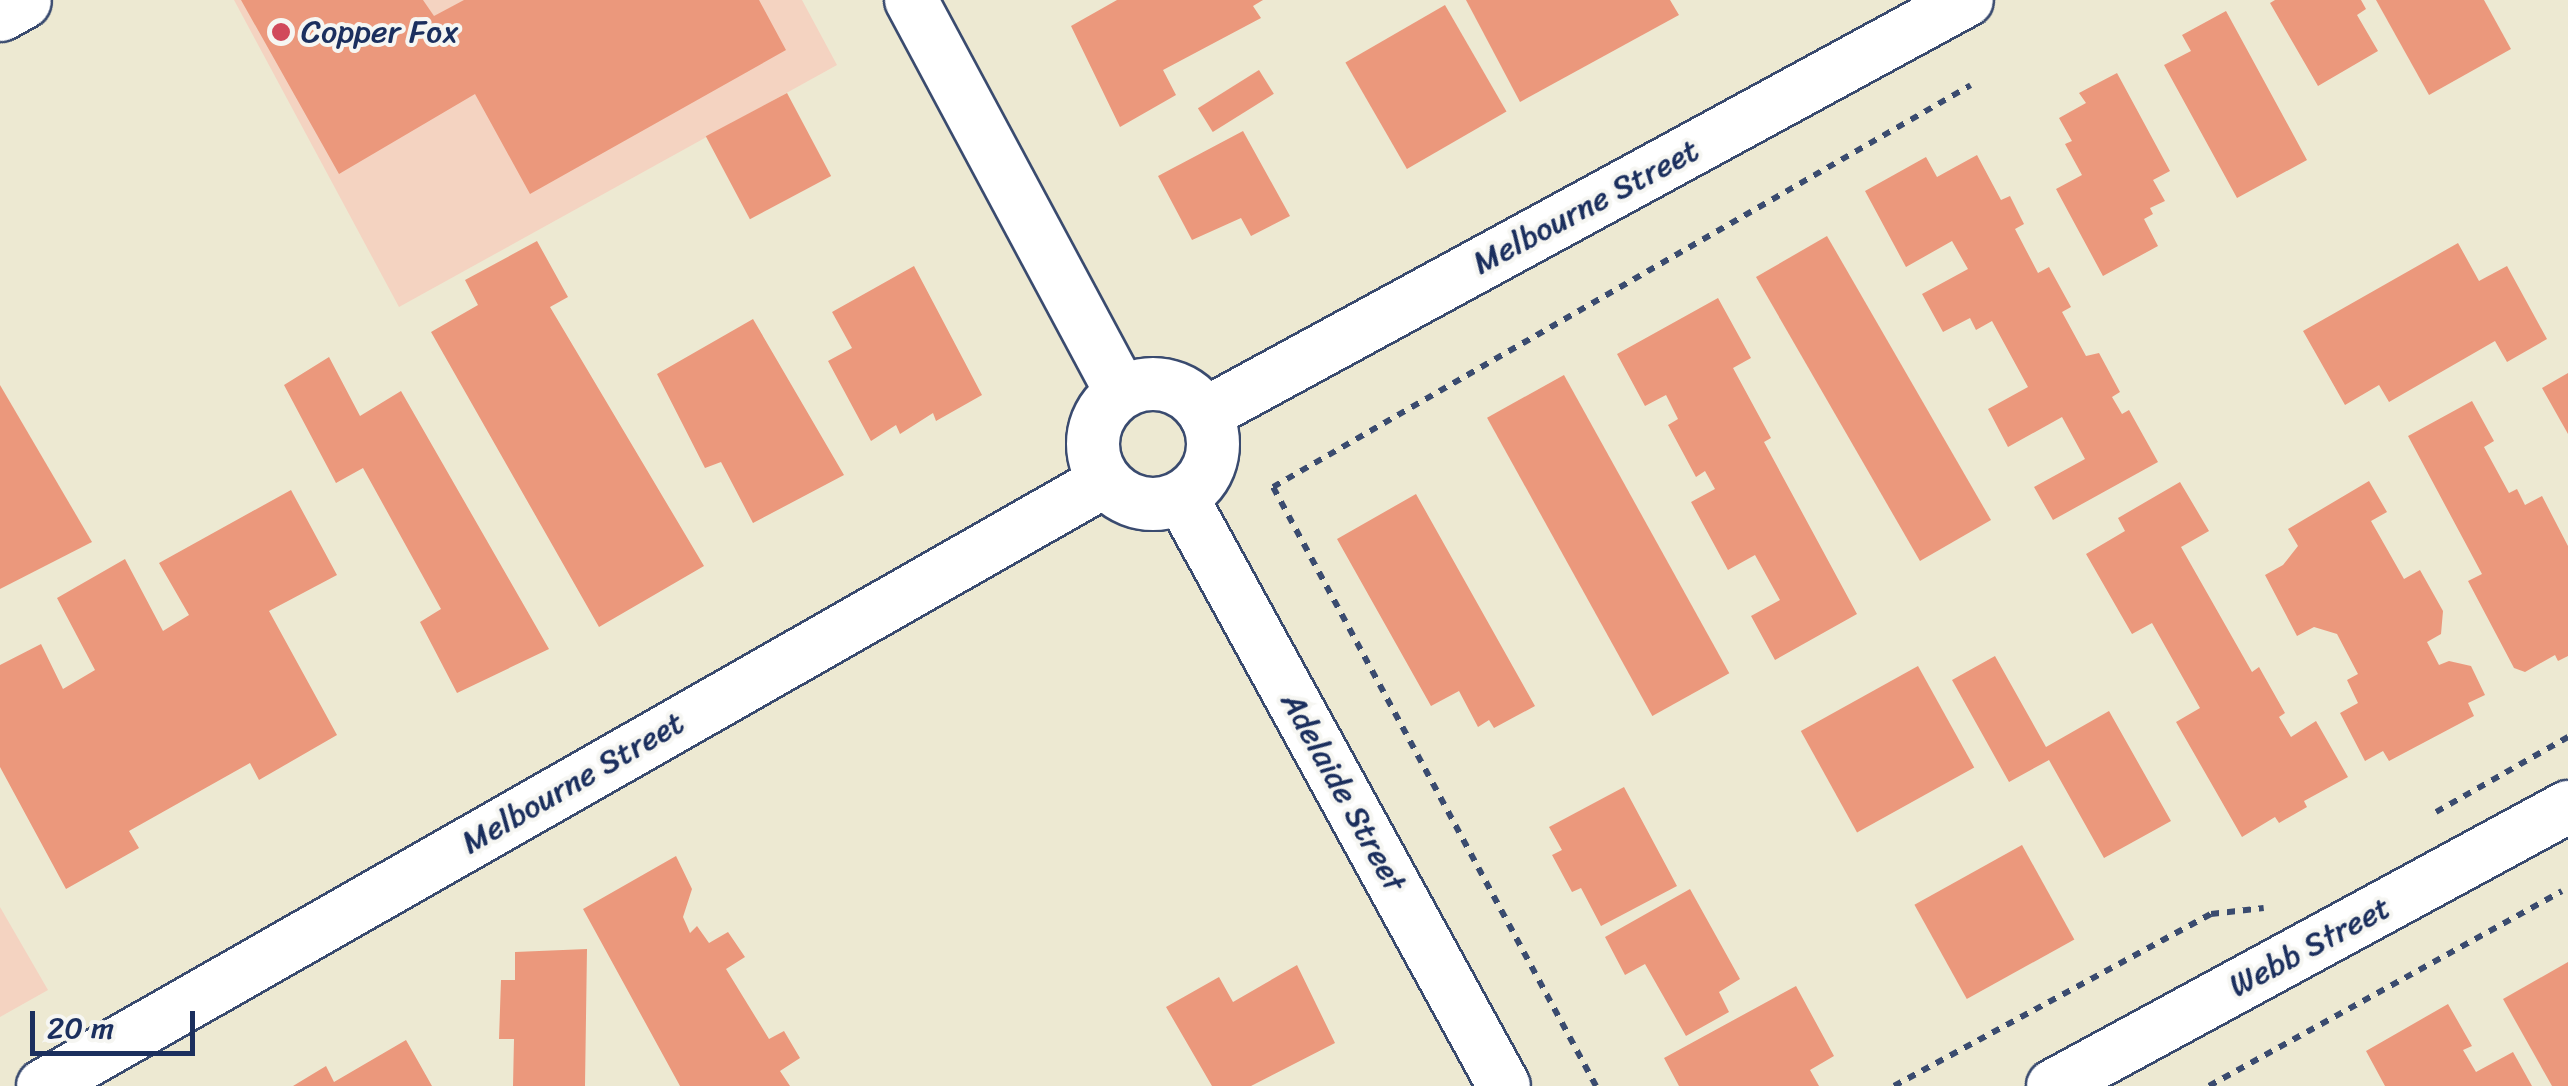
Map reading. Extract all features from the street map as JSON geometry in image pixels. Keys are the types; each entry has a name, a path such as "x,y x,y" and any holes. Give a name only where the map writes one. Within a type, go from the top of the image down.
{"highway":[{"path":"0,13 23,0"}],"street":[{"path":"911,0 1121,392"},
{"name":"Melbourne Street","path":"1205,414 1967,0"},
{"path":"1159,384 1178,389 1205,414 1213,451 1198,486 1182,498 1166,504 1132,502 1105,481 1092,443 1106,406 1121,392 1159,384"},
{"name":"Melbourne Street","path":"43,1086 1105,481"},
{"name":"Adelaide Street","path":"1182,498 1504,1086"},
{"name":"Webb Street","path":"2052,1086 2568,808"}],"path":[{"path":"1596,1086 1273,488 1971,85"},
{"path":"2433,813 2568,737"},
{"path":"2209,1086 2562,891"},
{"path":"1894,1086 2211,914 2264,908 2281,899"}],"shaded area":[{"path":"234,0 802,0 837,65 399,307"},
{"path":"0,907 48,990 0,1017"}],"building":[{"path":"241,0 423,0 434,16 464,0 759,0 786,50 530,194 475,94 339,174"},
{"path":"1117,0 1263,0 1253,6 1261,18 1163,70 1176,95 1120,127 1071,26"},
{"path":"1466,0 1670,0 1679,15 1520,102"},
{"path":"2361,0 2366,9 2357,15 2378,51 2318,86 2270,3"},
{"path":"2376,0 2484,0 2511,49 2429,95"},
{"path":"1445,5 1506,112 1407,169 1345,62"},
{"path":"2226,11 2307,160 2237,198 2164,65 2191,51 2182,35"},
{"path":"1259,70 1274,94 1213,132 1198,108"},
{"path":"2117,73 2170,171 2153,180 2165,201 2150,208 2153,214 2144,219 2158,246 2103,276 2056,189 2082,175 2065,144 2072,141 2059,118 2086,103 2079,93"},
{"path":"787,93 831,176 750,219 706,136"},
{"path":"1243,131 1290,216 1251,236 1241,218 1192,240 1158,176"},
{"path":"1977,155 2001,200 2010,196 2024,224 2015,229 2038,273 2049,267 2071,307 2062,312 2086,356 2099,353 2120,392 2112,397 2122,414 2129,410 2158,462 2053,520 2034,487 2085,459 2062,417 2008,447 1988,409 2028,387 1992,321 1976,330 1970,318 1943,332 1922,294 1968,269 1952,241 1906,267 1865,191 1926,157 1937,177"},
{"path":"1827,236 1991,520 1920,561 1756,277"},
{"path":"537,241 568,297 550,307 704,566 599,627 431,332 478,305 465,280"},
{"path":"2458,243 2479,281 2507,266 2547,339 2507,362 2495,341 2389,402 2379,385 2345,405 2303,331"},
{"path":"914,266 982,395 936,421 933,413 900,434 896,425 871,441 828,361 852,348 832,312"},
{"path":"1718,298 1751,358 1733,368 1771,438 1764,442 1857,614 1775,660 1751,616 1780,600 1755,555 1728,570 1691,502 1715,489 1705,471 1696,477 1668,425 1678,419 1666,395 1645,406 1617,354"},
{"path":"753,319 844,475 753,523 721,462 705,468 657,374"},
{"path":"329,357 360,416 401,391 549,649 457,693 420,622 441,609 363,468 336,483 284,385"},
{"path":"2568,373 2568,434 2542,388"},
{"path":"1564,375 1729,673 1652,716 1487,418"},
{"path":"0,385 92,542 0,589"},
{"path":"2472,401 2494,441 2484,447 2509,493 2517,489 2525,505 2542,496 2568,546 2568,656 2558,661 2555,655 2525,672 2514,668 2468,581 2482,574 2408,436"},
{"path":"2369,481 2387,512 2371,521 2404,579 2420,570 2443,611 2441,634 2427,642 2439,665 2449,661 2471,666 2485,695 2468,703 2474,716 2389,761 2383,751 2365,761 2340,713 2358,703 2347,680 2358,674 2337,634 2314,627 2297,636 2265,575 2283,565 2298,546 2288,529"},
{"path":"2180,482 2209,531 2181,547 2252,672 2259,667 2285,713 2279,717 2291,737 2316,721 2348,777 2304,801 2307,807 2279,823 2275,817 2242,837 2176,722 2200,708 2152,623 2132,634 2086,554 2125,531 2118,518"},
{"path":"291,490 337,575 269,611 337,735 259,780 250,763 129,831 139,848 66,889 0,767 0,665 41,644 63,689 95,670 57,598 125,559 163,631 189,615 159,563"},
{"path":"1416,494 1535,706 1494,728 1489,720 1478,727 1459,691 1431,706 1337,539"},
{"path":"1995,656 2046,747 2109,711 2171,821 2104,858 2049,760 2009,782 1952,680"},
{"path":"1918,666 1974,767 1857,832 1801,731"},
{"path":"1624,787 1677,886 1601,926 1581,888 1572,892 1552,855 1562,850 1549,827"},
{"path":"2022,845 2074,939 1967,999 1914,905"},
{"path":"676,856 692,889 683,917 690,933 697,926 709,943 728,932 745,957 726,969 769,1039 784,1031 800,1058 780,1071 790,1086 680,1086 583,909"},
{"path":"1690,889 1740,979 1719,992 1729,1012 1686,1036 1645,964 1625,975 1605,937"},
{"path":"587,949 585,1086 513,1086 514,1039 499,1039 501,980 515,980 515,952"},
{"path":"2568,962 2568,1086 2552,1086 2503,999"},
{"path":"1297,965 1335,1043 1251,1086 1212,1086 1166,1007 1219,977 1233,1002"},
{"path":"1796,986 1834,1056 1810,1070 1819,1086 1679,1086 1664,1058"},
{"path":"2448,1004 2472,1046 2463,1050 2476,1072 2513,1052 2532,1086 2385,1086 2366,1051"},
{"path":"406,1040 432,1086 293,1086 326,1066 334,1082"}],"place":[{"name":"Copper Fox","path":"281,32"}]}
